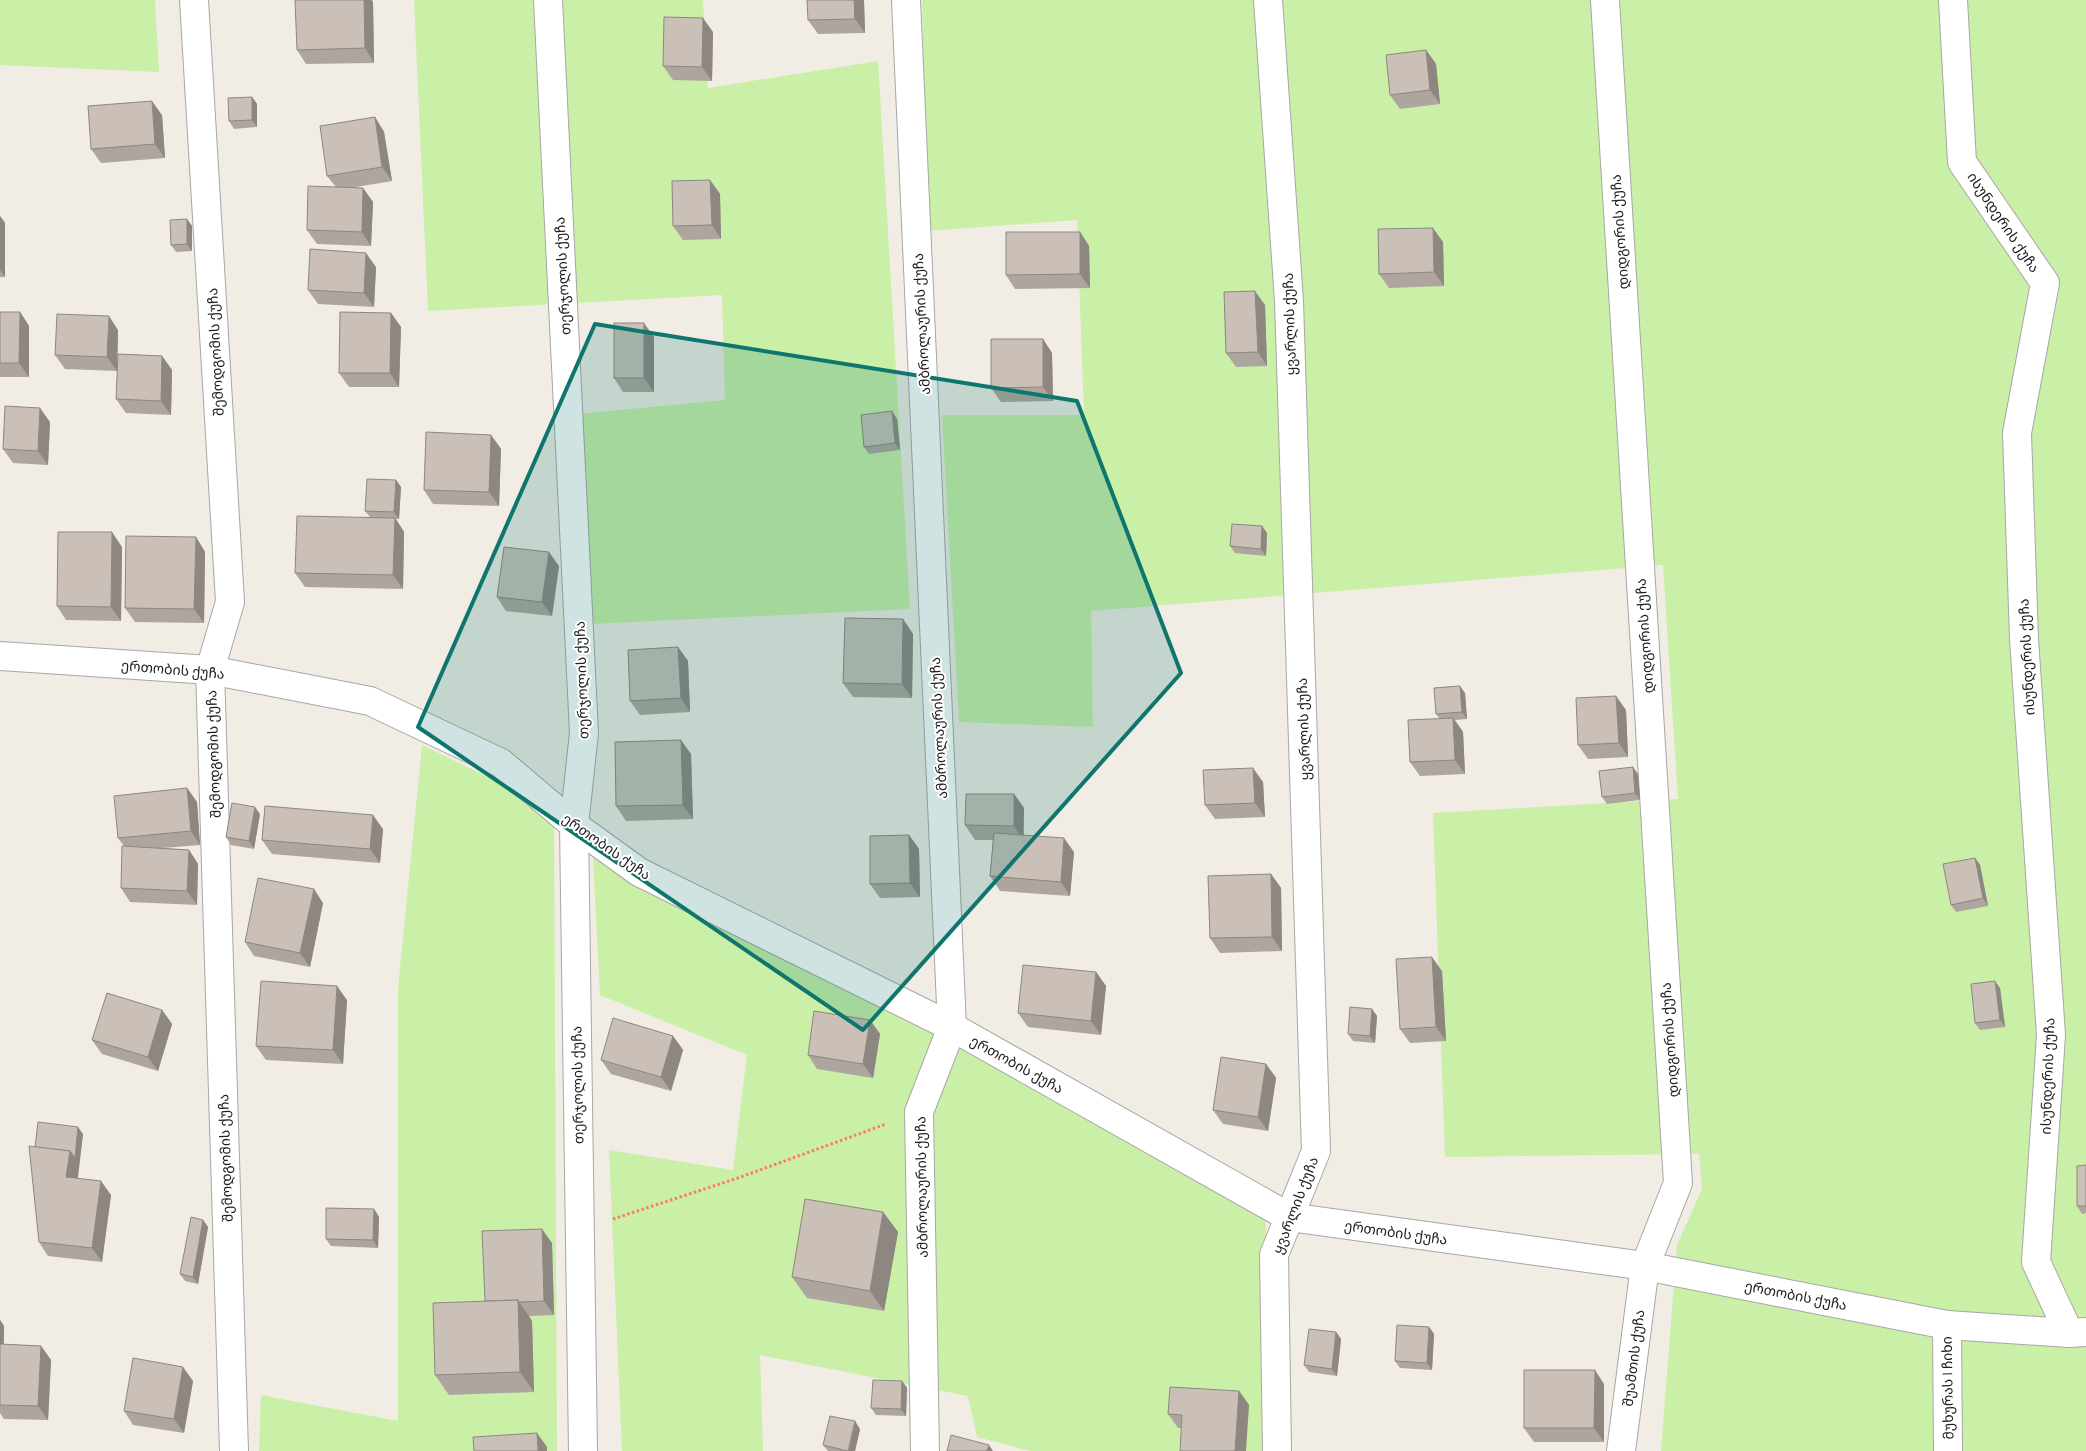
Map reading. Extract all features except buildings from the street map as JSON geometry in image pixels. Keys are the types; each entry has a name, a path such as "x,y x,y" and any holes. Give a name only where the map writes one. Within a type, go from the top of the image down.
{"street":[{"name":"შემოდგომის ქუჩა","path":"194,0 230,602 210,670 234,1451"},
{"name":"თერჯოლის ქუჩა","path":"548,0 584,733 574,825 583,1451"},
{"name":"ამბროლაურის ქუჩა","path":"906,0 952,1027 919,1112 925,1451"},
{"name":"ყვარლის ქუჩა","path":"1268,0 1289,300 1316,1151 1274,1255 1277,1451"},
{"name":"დიდგორის ქუჩა","path":"1605,0 1678,1183 1645,1266"},
{"name":"ისუნდერის ქუჩა","path":"1952,0 1962,162 2045,283 2017,433 2024,639 2051,1035 2036,1262 2077,1332"},
{"name":"ერთობის ქუჩა","path":"0,656 210,670 370,701 501,763 574,825 639,872 952,1027 1289,1217 1645,1266 1947,1325 2077,1332"},
{"name":"შუამთის ქუჩა","path":"1620,1451 1645,1266"},
{"name":"მუხურას I ჩიხი","path":"1947,1325 1948,1451"}],"path":[{"path":"580,1231 738,1178 919,1112"}],"highlighted area":[{"path":"595,324 1077,401 1181,673 863,1030 418,727"}],"green space":[{"path":"0,0 155,0 159,72 0,65"},
{"path":"414,0 703,0 708,88 878,61 910,609 590,624 578,414 725,400 722,295 428,311"},
{"path":"922,0 2086,0 2086,1451 1661,1451 1677,1245 1702,1189 1699,1154 1445,1157 1433,813 1678,799 1663,565 1091,611 1093,727 959,722 942,415 1084,415 1077,220 928,231"},
{"path":"422,745 554,809 557,1451 259,1451 261,1395 398,1421 398,989"},
{"path":"592,839 1266,1205 1265,1451 1030,1451 977,1437 968,1396 760,1355 763,1451 622,1451 609,1150 733,1170 747,1055 600,995"}]}
